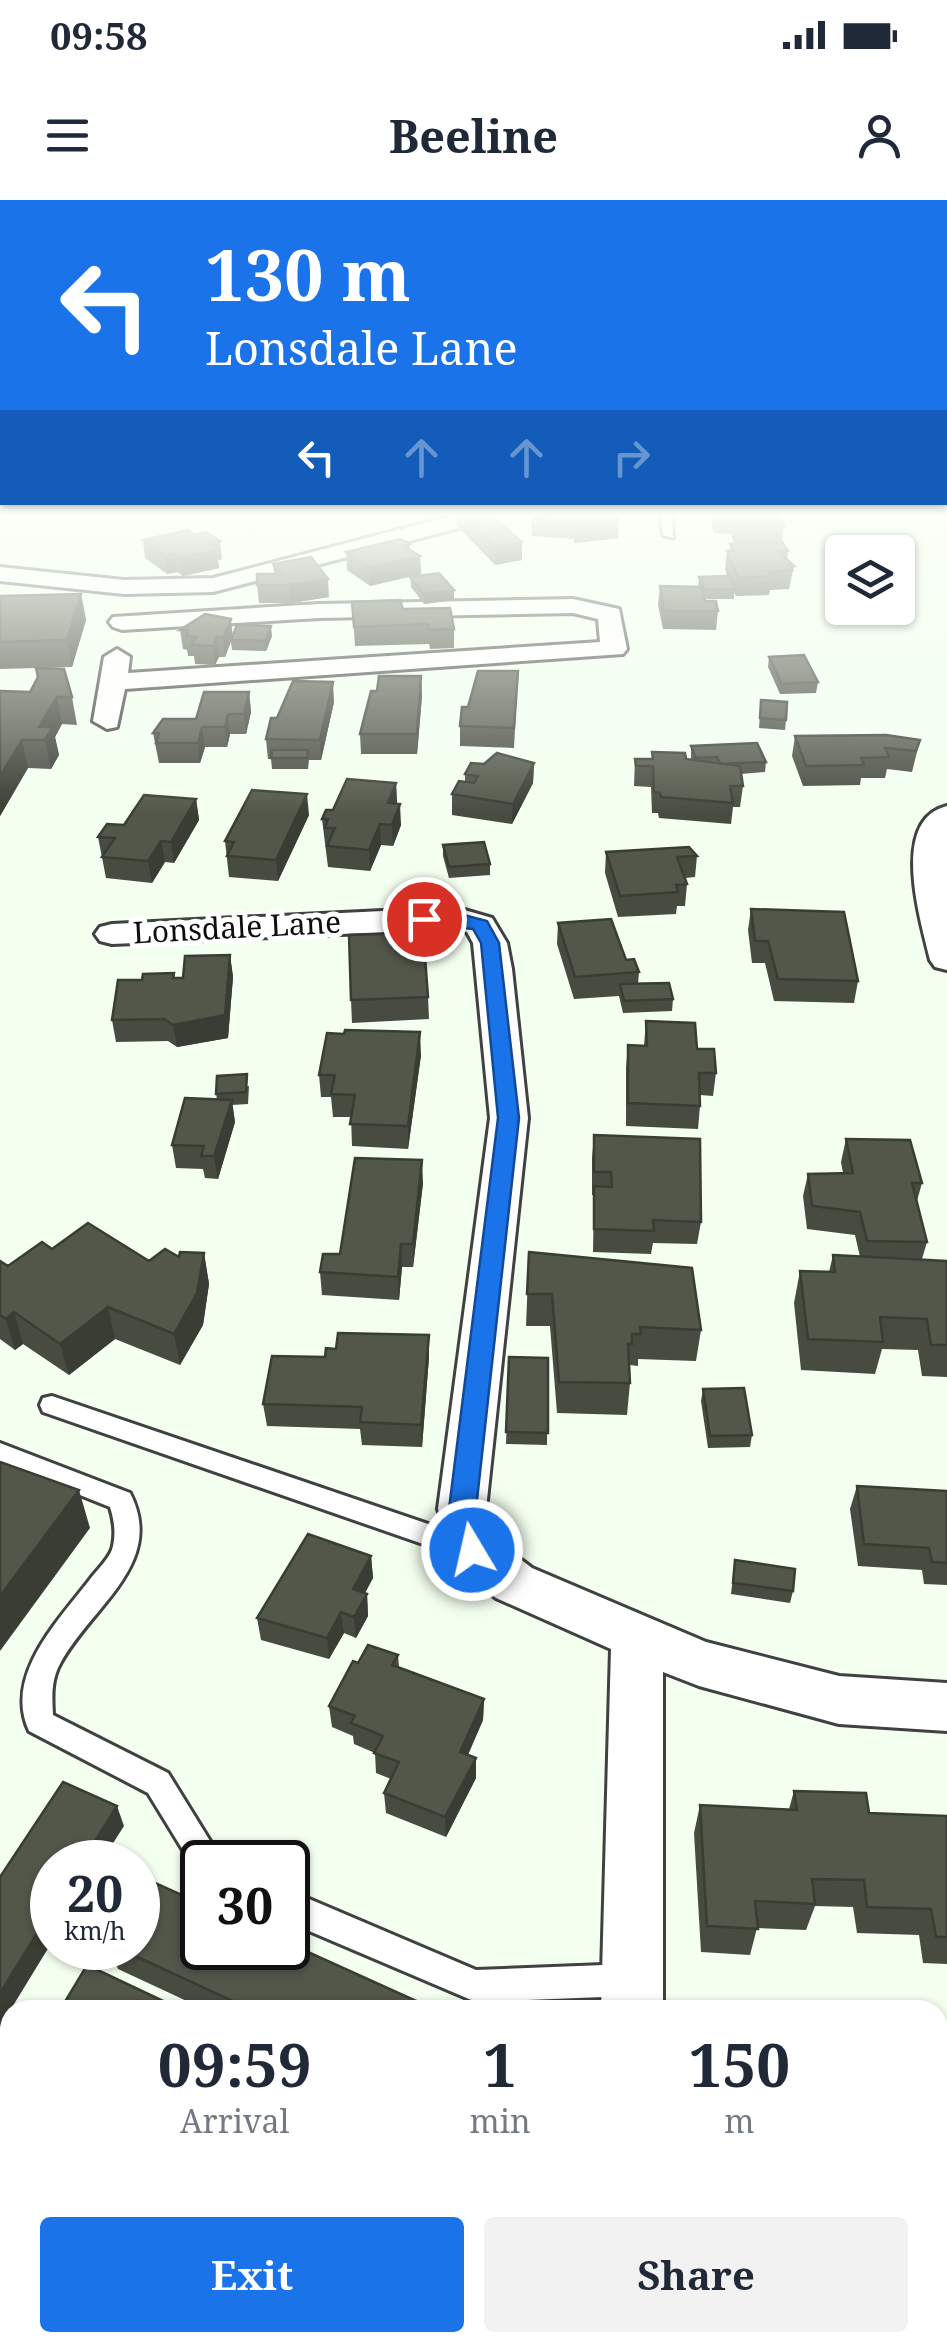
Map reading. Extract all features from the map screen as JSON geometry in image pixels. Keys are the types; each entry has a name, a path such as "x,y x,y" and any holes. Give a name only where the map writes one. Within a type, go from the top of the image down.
{"street":[{"path":"113,614 122,622 271,614"},
{"path":"113,682 614,648 610,614"},
{"path":"107,721 122,622"},
{"path":"947,815 940,819 926,850 947,960"},
{"name":"Lonsdale Lane","path":"112,934 424,919 460,919 480,925 490,943 495,969 508,1118 462,1509 472,1550"},
{"path":"472,1550 514,1583 698,1663 840,1700 947,1707"},
{"path":"633,1995 637,1636"}],"lane":[{"path":"52,1405 472,1550"},
{"path":"0,1453 121,1500 128,1523 126,1552 48,1657 37,1689 40,1722 158,1783 194,1840"},
{"path":"310,1915 476,1986 633,1995"}],"building":[{"path":"0,614 75,614 67,640 0,642"},
{"path":"204,614 231,619 223,638 217,637 213,646 192,645 196,637 186,636 188,630 180,630"},
{"path":"353,614 451,614 454,629 429,630 428,624 354,627"},
{"path":"237,625 271,626 265,641 231,640"},
{"path":"804,655 818,682 782,684 769,657"},
{"path":"36,668 64,669 72,697 57,697 39,727 53,727 45,740 22,740 0,776 0,691 30,692 38,677"},
{"path":"478,671 518,671 514,728 460,726 462,707 468,707"},
{"path":"379,676 421,676 417,734 360,734"},
{"path":"293,681 333,682 320,740 266,739 271,718 277,718"},
{"path":"204,692 249,692 244,714 228,714 225,727 202,727 198,743 156,743 159,733 153,733 163,719 196,719"},
{"path":"761,700 787,702 786,720 760,718"},
{"path":"886,735 920,740 916,751 885,748 889,757 861,758 864,765 806,766 795,736"},
{"path":"757,743 766,762 720,764 717,757 696,758 691,746"},
{"path":"272,750 308,750 307,758 271,758"},
{"path":"652,752 685,753 686,759 740,766 743,786 730,786 733,803 661,797 654,792 653,766 636,766 635,759 653,759"},
{"path":"497,753 534,763 513,804 452,794 459,781 474,783 478,776 465,774 471,763 484,764"},
{"path":"347,779 396,783 388,803 400,804 392,825 380,824 369,850 327,846 335,828 325,828 328,819 322,819 326,810 333,810"},
{"path":"252,790 307,794 276,860 227,856 234,842 225,841"},
{"path":"144,795 196,799 171,842 161,841 148,861 102,857 115,838 98,837 107,824 124,825"},
{"path":"484,842 490,864 449,867 443,845"},
{"path":"689,847 697,856 677,857 687,884 676,885 678,892 620,896 606,852"},
{"path":"751,909 844,912 858,981 778,979 768,941 755,941"},
{"path":"611,919 626,960 634,959 639,972 575,977 558,923"},
{"path":"414,933 416,958 425,957 428,997 351,1000 349,935"},
{"path":"230,955 225,1015 173,1025 164,1019 112,1020 118,980 174,973 173,978 183,978 185,956"},
{"path":"669,983 673,999 624,1001 620,984"},
{"path":"646,1021 695,1023 697,1049 714,1049 716,1073 699,1073 700,1106 628,1103 628,1045 647,1046"},
{"path":"345,1030 420,1032 408,1126 350,1124 355,1095 331,1094 335,1075 319,1075 327,1033 344,1034"},
{"path":"247,1074 246,1092 216,1094 217,1076"},
{"path":"185,1098 232,1100 214,1156 201,1156 204,1146 172,1145"},
{"path":"594,1135 700,1139 701,1222 653,1220 654,1231 594,1229 594,1186 612,1187 611,1172 594,1172"},
{"path":"846,1139 910,1140 922,1183 912,1183 927,1242 867,1241 860,1212 812,1206 808,1174 853,1173"},
{"path":"355,1158 422,1160 413,1244 401,1244 398,1277 320,1272 323,1254 340,1254"},
{"path":"88,1223 149,1261 165,1249 179,1257 180,1252 204,1253 197,1293 174,1334 108,1307 60,1344 14,1312 6,1319 0,1315 0,1261 8,1266 42,1242 52,1249"},
{"path":"529,1252 692,1268 701,1330 640,1327 641,1334 632,1334 632,1344 628,1344 630,1383 559,1382 552,1294 527,1294"},
{"path":"833,1255 947,1261 947,1345 931,1345 927,1319 880,1317 883,1342 808,1339 800,1271 835,1272"},
{"path":"338,1333 429,1335 421,1425 360,1422 362,1407 263,1404 272,1356 325,1357 326,1348 336,1349"},
{"path":"509,1357 548,1358 548,1433 506,1432"},
{"path":"744,1388 752,1435 710,1436 703,1389"},
{"path":"0,1462 79,1490 0,1596"},
{"path":"857,1486 947,1491 947,1563 932,1562 929,1548 864,1544"},
{"path":"308,1534 371,1556 353,1589 367,1594 354,1617 341,1612 327,1638 257,1618"},
{"path":"735,1560 795,1569 793,1591 733,1583"},
{"path":"368,1645 398,1655 392,1665 484,1699 460,1752 476,1758 445,1817 384,1793 399,1762 374,1753 383,1736 351,1723 355,1716 329,1706 353,1661 358,1663"},
{"path":"63,1782 117,1806 96,1840 30,1840 30,1945 0,1993 0,1877"},
{"path":"794,1791 866,1793 869,1813 947,1816 947,1937 936,1937 931,1909 867,1907 864,1880 812,1879 815,1904 755,1901 758,1929 707,1926 700,1805 797,1810"},
{"path":"160,1885 180,1894 180,1970 310,1970 310,1953 414,2000 230,2000 160,1967"},
{"path":"84,1970 98,1970 161,2000 66,2000"}],"route":[{"path":"424,919 460,919 480,925 490,943 508,1118 462,1509 472,1550"}]}
